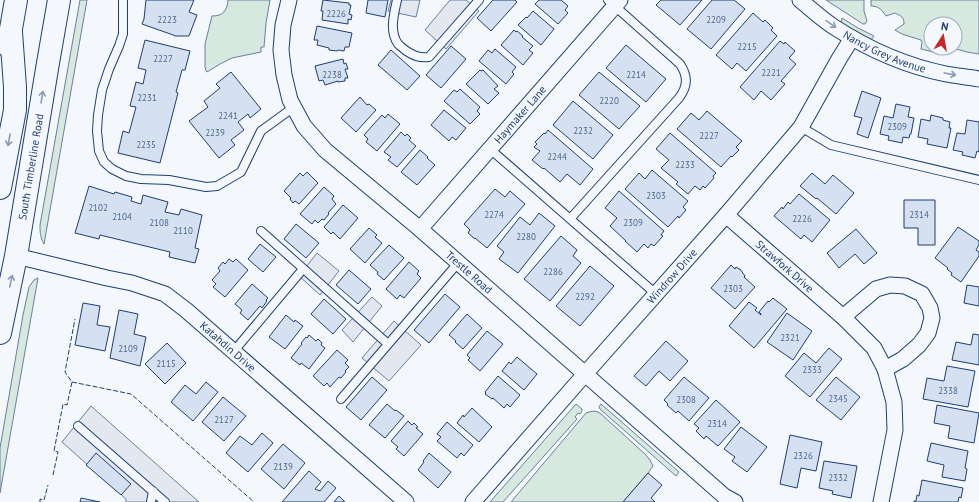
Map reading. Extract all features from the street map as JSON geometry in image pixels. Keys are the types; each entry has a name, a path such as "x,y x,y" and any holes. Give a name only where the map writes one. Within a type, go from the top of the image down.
{"main road":[{"path":"0,91 16,0"},
{"name":"South Timberline Road","path":"0,333 8,251 60,0"},
{"path":"0,188 15,110 11,32"}],"street":[{"name":"Trestle Road","path":"289,0 283,25 281,50 284,75 290,100 304,126 325,150 420,229 724,496 735,502"},
{"name":"Nancy Grey Avenue","path":"800,0 828,23 852,38 888,56 946,74 979,79"},
{"name":"Haymaker Lane","path":"420,229 490,149 614,2"},
{"name":"Windrow Drive","path":"473,502 801,128 852,38"},
{"name":"Strawfork Drive","path":"726,215 843,317 874,348 885,369 894,402 895,430 881,502"},
{"name":"Katahdin Drive","path":"8,251 107,278 132,283 165,294 234,351 406,502"},
{"path":"843,317 876,289 890,285 905,286 922,294 930,308 932,318 928,333 919,345 903,359 885,369"}],"lane":[{"path":"123,0 123,34 102,90 97,131 99,151 104,162 112,169 126,176 141,179 169,180 206,187 217,186 242,172 261,131 294,107"},
{"path":"397,0 392,20 394,35 398,45 412,55 421,57 429,57 479,0"},
{"path":"570,219 680,98 685,87 686,78 684,70 680,64 614,2"},
{"path":"801,128 831,145 979,180"},
{"path":"490,149 656,294"},
{"path":"262,231 388,344"},
{"path":"341,399 458,263"},
{"path":"234,351 303,268"},
{"path":"78,426 165,502"},
{"path":"151,502 153,491"}],"shaded area":[{"path":"80,0 87,0 44,244 40,234 40,225"},
{"path":"228,0 270,0 264,47 261,47 261,52 232,58 207,72 205,67 205,44 212,16 222,14 224,12 227,7"},
{"path":"391,0 420,0 416,17 388,11"},
{"path":"450,0 466,0 479,11 446,49 425,30"},
{"path":"826,0 864,0 864,11 867,21 863,24"},
{"path":"871,0 979,0 979,54 963,51 963,16 923,16 923,50 921,49 921,40 902,34 895,30 904,24 902,17 895,13 886,16 880,9 871,6"},
{"path":"842,18 874,36 870,41 841,25"},
{"path":"317,253 339,271 320,295 299,276"},
{"path":"38,278 0,493 0,448 23,315 29,287 34,280"},
{"path":"372,297 382,306 353,342 342,330"},
{"path":"394,321 421,345 389,381 362,358"},
{"path":"576,404 582,409 580,414 578,413 575,417 577,419 503,502 490,502"},
{"path":"601,404 679,472 676,476 600,409 599,407"},
{"path":"91,406 199,502 126,502 126,499 62,442"},
{"path":"594,411 601,414 645,454 653,466 623,502 511,502 586,413"}],"building":[{"path":"146,0 194,0 189,12 197,15 189,36 176,36 142,24"},
{"path":"323,0 349,3 349,5 351,5 349,14 352,15 351,20 348,19 348,24 322,20 323,11 321,11"},
{"path":"368,0 388,0 385,17 366,13"},
{"path":"493,0 515,0 517,2 491,31 477,18"},
{"path":"539,0 561,0 568,6 565,10 568,13 558,24 535,4"},
{"path":"661,0 702,0 680,25 656,5"},
{"path":"712,0 734,0 745,9 711,49 687,29"},
{"path":"533,11 554,29 541,45 518,25"},
{"path":"753,13 763,22 765,20 773,28 771,30 777,36 746,71 737,63 732,69 716,55"},
{"path":"317,26 352,33 349,47 345,47 344,51 337,51 329,50 329,48 317,45 318,40 314,40"},
{"path":"514,30 523,36 522,37 533,46 529,50 533,53 523,65 501,45"},
{"path":"145,40 190,51 185,70 182,70 176,92 178,93 160,163 118,153 123,131 129,133 136,107 130,106 136,82 143,84 146,70 138,68"},
{"path":"780,41 784,44 785,42 795,51 789,58 796,64 781,81 785,84 771,100 761,91 754,100 740,87"},
{"path":"626,45 666,79 646,102 606,68"},
{"path":"451,46 466,59 441,88 426,75"},
{"path":"495,49 516,67 512,72 514,74 506,84 479,61 488,50 492,53"},
{"path":"391,50 420,76 407,90 378,65"},
{"path":"343,59 344,64 346,63 348,69 345,69 348,78 345,78 345,81 338,81 325,85 323,80 319,81 315,66"},
{"path":"480,70 483,70 498,86 494,89 499,93 488,104 466,84"},
{"path":"231,72 261,109 250,118 248,114 238,122 244,130 231,140 235,145 219,158 189,121 208,107 204,101 220,88 216,84"},
{"path":"599,72 640,106 619,129 579,95"},
{"path":"460,89 480,107 477,111 480,114 470,124 444,101 454,90 457,92"},
{"path":"862,91 881,98 868,138 857,134 862,118 854,116"},
{"path":"360,97 367,105 369,104 376,110 356,132 341,118"},
{"path":"573,101 613,135 593,159 553,125"},
{"path":"896,104 910,107 908,117 914,118 911,134 909,138 903,137 902,143 888,140 889,136 880,134 884,116 893,118"},
{"path":"444,110 466,128 456,140 452,137 449,141 431,125"},
{"path":"707,111 742,141 736,147 739,150 721,167 677,129 691,113 699,120"},
{"path":"388,114 400,124 377,151 366,142 368,139 364,135 382,115 385,118"},
{"path":"931,115 943,118 943,120 950,122 949,128 951,128 947,148 927,144 928,139 918,137 921,119 930,121"},
{"path":"967,120 979,122 979,152 977,151 975,158 962,155 963,152 953,150 957,133 965,134"},
{"path":"548,130 593,169 580,185 567,174 560,182 532,160 540,151 534,147 537,144 535,142"},
{"path":"401,132 405,136 407,134 411,138 409,140 416,146 397,167 388,160 391,157 384,152"},
{"path":"670,133 716,173 713,176 714,178 705,188 703,186 700,190 695,186 688,194 676,184 678,182 661,168 669,160 656,149"},
{"path":"420,150 435,165 417,185 401,172"},
{"path":"652,170 688,201 683,207 686,210 668,227 625,189 639,173 645,179"},
{"path":"307,172 318,183 299,204 295,201 293,203 290,199 291,198 284,191 300,173 303,176"},
{"path":"812,173 825,184 833,175 854,193 836,214 800,186"},
{"path":"89,186 114,194 115,192 132,197 131,201 141,204 143,195 168,202 165,212 179,215 181,209 202,215 195,248 199,249 195,263 169,257 170,252 100,235 99,239 75,233"},
{"path":"324,187 334,196 332,199 336,204 324,220 322,219 318,223 315,220 312,224 300,214"},
{"path":"495,189 505,197 510,191 525,204 487,248 468,233 470,230 464,224"},
{"path":"619,191 664,231 661,235 663,236 654,246 651,244 648,248 644,244 637,252 610,226 617,218 605,208"},
{"path":"799,194 830,220 812,242 804,235 801,239 774,216 782,207 783,209 788,202 790,204"},
{"path":"904,200 935,200 935,245 918,245 918,228 904,228"},
{"path":"343,205 358,218 340,239 333,232 331,234 324,227"},
{"path":"539,213 555,226 518,273 499,259 504,252 497,246 520,217 530,225"},
{"path":"296,224 319,243 306,258 284,239"},
{"path":"958,227 979,241 979,245 976,250 979,252 979,256 961,282 951,275 952,273 947,269 948,268 935,258"},
{"path":"369,228 377,235 375,237 382,243 365,263 350,249"},
{"path":"856,229 877,253 864,264 855,254 839,268 827,253"},
{"path":"561,236 577,250 573,256 581,263 550,301 524,279"},
{"path":"260,244 276,257 263,272 248,259"},
{"path":"389,245 404,258 384,280 370,265"},
{"path":"229,259 233,262 236,259 248,270 225,297 213,287 216,284 212,280 220,271 218,268 223,262 225,264"},
{"path":"409,262 419,271 417,274 421,278 404,298 400,295 397,299 386,289"},
{"path":"731,265 735,269 736,267 740,269 745,276 744,277 755,287 735,309 711,288"},
{"path":"590,266 614,286 580,326 556,306"},
{"path":"349,270 371,289 358,304 336,285"},
{"path":"252,284 268,298 262,308 260,306 248,320 240,313 242,310 235,304"},
{"path":"967,285 979,287 979,306 964,303"},
{"path":"445,294 460,307 429,343 414,330"},
{"path":"773,298 787,309 754,348 729,326 749,302 757,308 755,310 761,315 759,312 768,301 769,302"},
{"path":"324,299 346,319 333,334 311,314"},
{"path":"83,303 100,306 97,325 110,327 105,351 75,345"},
{"path":"119,310 138,314 134,334 146,337 140,366 110,358"},
{"path":"787,313 812,331 793,360 767,342"},
{"path":"467,314 482,328 463,349 449,335"},
{"path":"286,315 294,322 295,320 303,326 285,349 269,337"},
{"path":"487,331 503,344 480,371 468,360 470,358 467,355"},
{"path":"973,334 979,335 979,365 952,360 956,342 971,345"},
{"path":"309,335 316,341 318,339 322,343 321,345 325,348 309,369 301,363 300,365 291,358 302,344 301,343"},
{"path":"666,341 688,361 670,381 659,371 646,386 634,376"},
{"path":"167,343 186,363 165,384 145,364"},
{"path":"829,348 842,359 810,397 785,376 804,353 816,363"},
{"path":"337,350 348,360 345,363 349,367 341,378 339,377 330,387 327,383 324,386 313,376"},
{"path":"517,357 537,374 524,390 502,371 509,362 511,364"},
{"path":"947,366 975,371 968,407 923,399 927,378 944,381"},
{"path":"498,376 520,395 510,407 507,404 504,408 493,398 492,399 485,394"},
{"path":"372,377 387,390 361,420 346,407"},
{"path":"684,377 709,398 689,421 678,411 676,413 664,400"},
{"path":"836,377 860,397 841,420 816,400"},
{"path":"206,382 218,392 193,421 171,402 185,385 196,394"},
{"path":"223,397 246,416 224,441 202,422"},
{"path":"716,400 740,422 718,446 706,436 704,439 696,431 699,428 694,424"},
{"path":"387,404 404,416 385,438 369,425"},
{"path":"937,405 979,413 974,443 948,438 950,426 934,423"},
{"path":"472,408 492,427 479,442 457,423 463,415 464,417"},
{"path":"408,421 412,425 414,423 418,427 416,428 423,434 404,456 396,449 398,447 391,441"},
{"path":"447,422 473,445 464,456 461,453 457,458 437,441 441,437 437,434"},
{"path":"741,427 767,447 747,472 732,461 735,457 724,449"},
{"path":"262,433 273,443 248,472 226,453 240,436 252,445"},
{"path":"790,435 822,442 816,471 801,468 797,488 780,484"},
{"path":"931,443 968,451 965,468 967,469 965,481 942,477 944,465 927,461"},
{"path":"283,444 305,463 284,489 261,469"},
{"path":"96,453 131,484 121,495 86,465"},
{"path":"429,453 451,472 438,488 418,470"},
{"path":"824,461 857,466 851,498 832,494 833,491 819,488"},
{"path":"309,471 321,482 315,489 320,491 328,481 336,488 324,502 282,502"},
{"path":"648,473 662,485 651,498 655,502 623,502"},
{"path":"922,480 963,488 961,498 959,497 958,502 914,502 916,501 917,495 919,496"},
{"path":"339,496 345,502 334,502"},
{"path":"81,498 100,502 80,502"}],"fence":[{"path":"53,475 58,452 54,451 63,404 67,405 72,382 65,372 75,319"},
{"path":"72,382 131,394 254,502"},
{"path":"40,502 40,499 44,500 48,485"}]}
